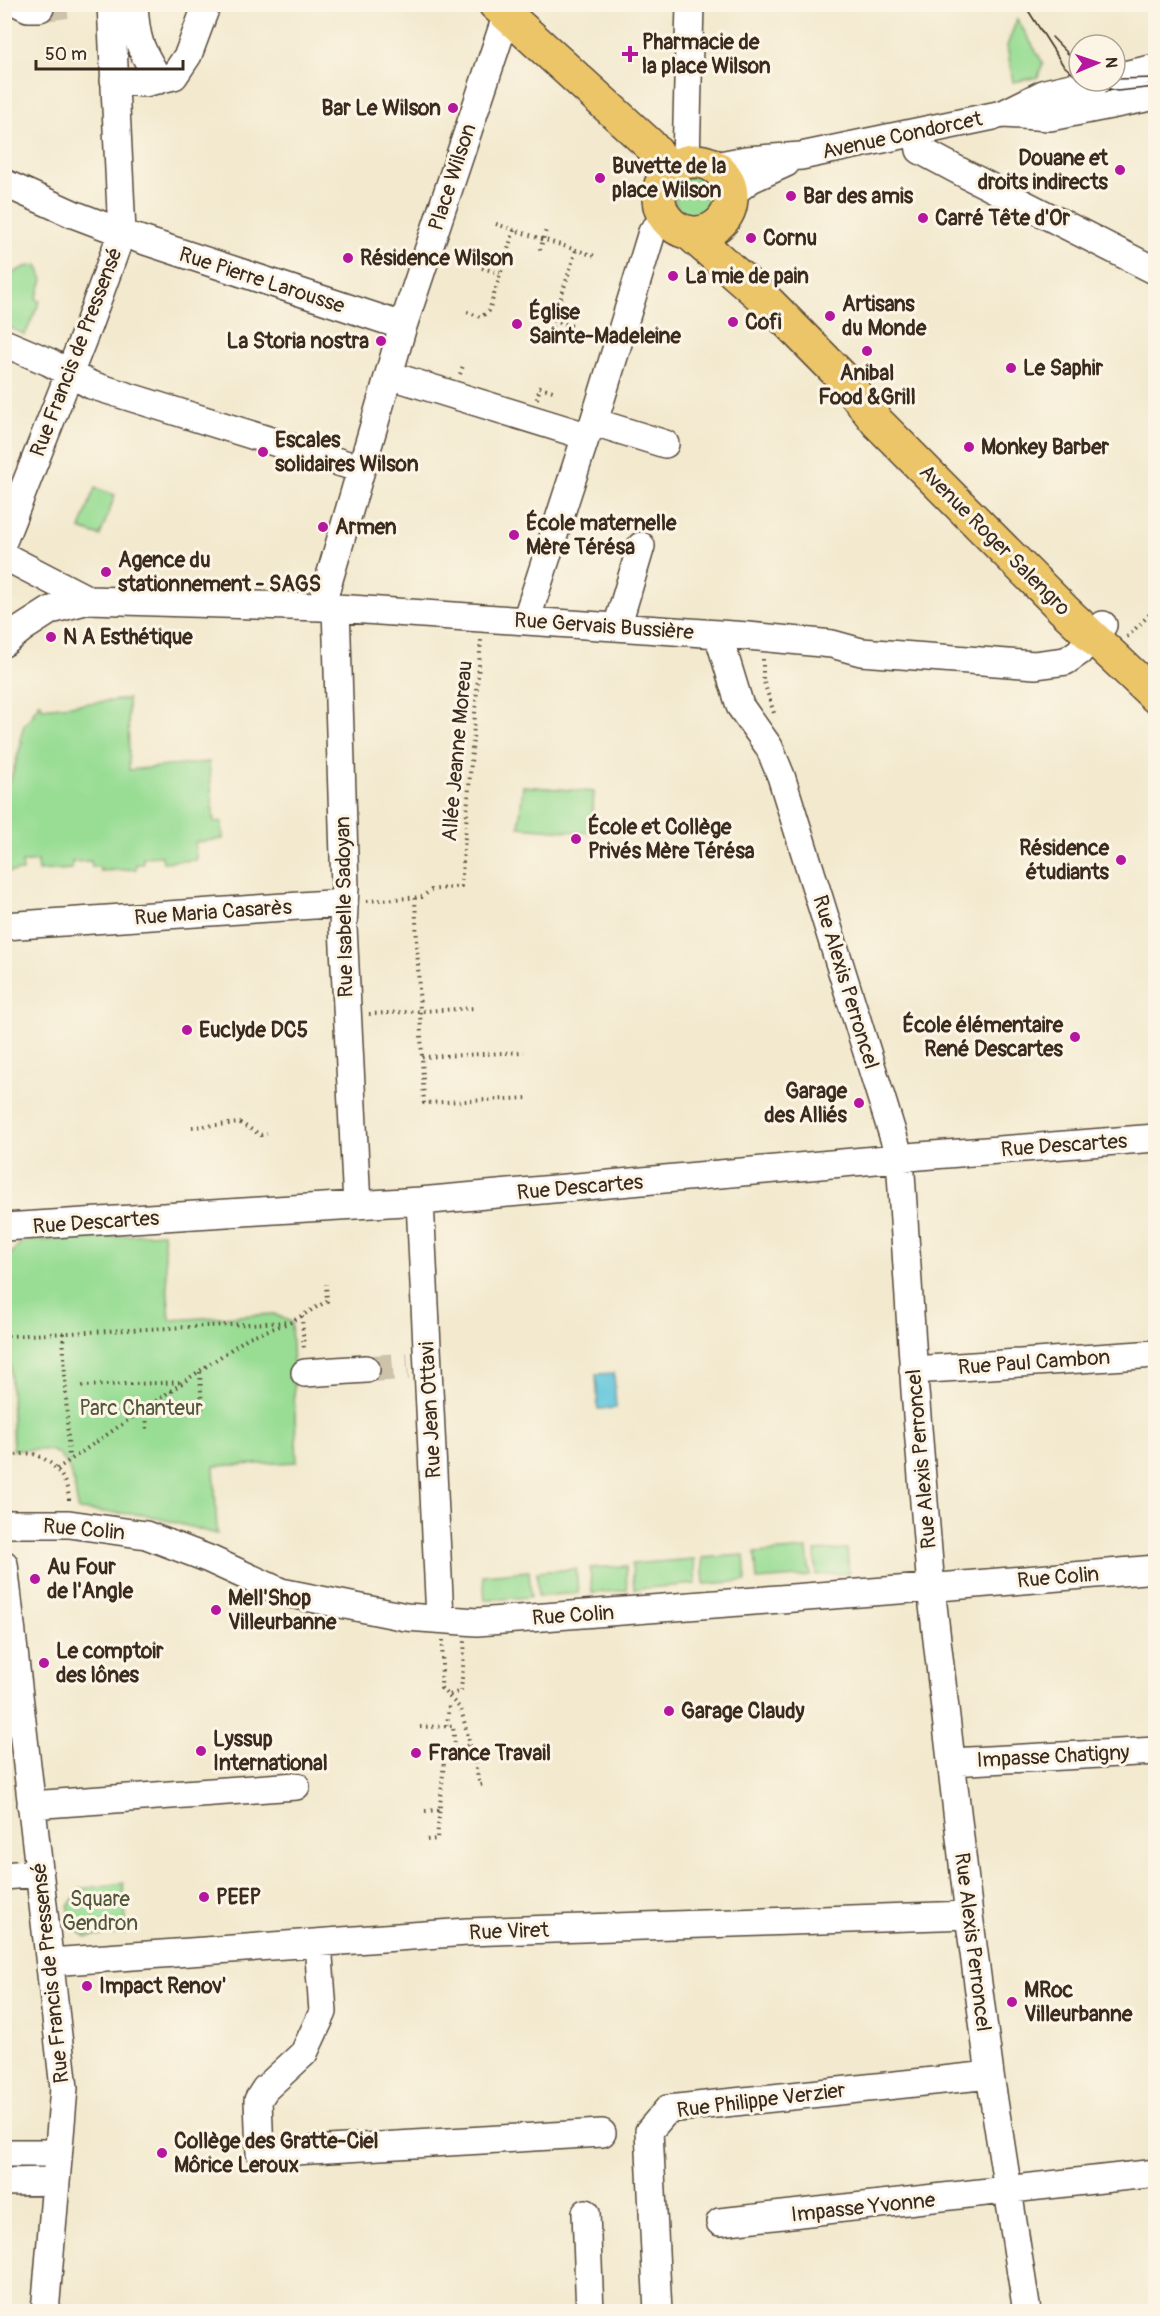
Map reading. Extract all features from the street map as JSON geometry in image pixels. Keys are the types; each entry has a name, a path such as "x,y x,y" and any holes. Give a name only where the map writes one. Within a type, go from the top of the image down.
{"main road":[{"name":"Place Wilson","path":"501,9 650,145 691,165"},
{"path":"691,165 729,183 731,194 728,213 720,224 707,231 677,225 661,208 660,187 664,177 691,165"},
{"name":"Avenue Roger Salengro","path":"720,224 727,244 769,303"},
{"name":"Avenue Roger Salengro","path":"677,225 769,303 841,376 877,422 1106,635 1155,674"},
{"name":"Avenue Roger Salengro","path":"1106,635 1155,697"}],"street":[{"path":"111,4 122,232"},
{"path":"134,4 136,34 141,50 159,80"},
{"path":"114,80 146,82 174,76 188,55 207,4"},
{"path":"690,4 691,165"},
{"name":"Place Wilson","path":"361,469 501,9"},
{"path":"1127,74 1155,68"},
{"name":"Avenue Condorcet","path":"691,165 801,156 916,134 1003,114 1045,93 1067,88"},
{"name":"Avenue Condorcet","path":"1003,114 1050,117 1155,96"},
{"path":"916,134 920,150 1155,271"},
{"name":"Avenue Condorcet","path":"731,194 751,179 801,156"},
{"name":"Rue Pierre Larousse","path":"4,183 72,214 403,327"},
{"path":"526,621 593,422 652,232 677,225"},
{"name":"Rue Francis de Pressensé","path":"4,539 122,232"},
{"path":"4,343 49,362 91,385 361,469"},
{"path":"388,375 593,422 665,444"},
{"path":"593,422 638,422"},
{"name":"Rue Isabelle Sadoyan","path":"357,1205 328,608 361,469"},
{"path":"617,627 641,546"},
{"name":"Rue Gervais Bussière","path":"4,556 89,600"},
{"name":"Rue Gervais Bussière","path":"4,643 22,627 51,610 89,600 328,608 617,627 832,644 861,652 1035,665 1066,661 1106,635"},
{"name":"Rue Alexis Perroncel","path":"718,634 740,706 770,747 781,776 900,1158 913,1370 931,1588 990,2075 1027,2312"},
{"name":"Rue Maria Casarès","path":"4,926 344,903"},
{"name":"Rue Descartes","path":"4,1227 420,1201 900,1158 1155,1138"},
{"name":"Rue Jean Ottavi","path":"420,1201 418,1365 441,1627"},
{"name":"Rue Paul Cambon","path":"913,1370 1155,1354"},
{"path":"305,1373 366,1370"},
{"name":"Rue Colin","path":"4,1524 69,1524 146,1535 209,1558 281,1592 406,1617 441,1627 477,1622 1155,1569"},
{"name":"Rue Francis de Pressensé","path":"4,1564 64,2088 45,2312"},
{"name":"Impasse Chatigny","path":"951,1762 1155,1750"},
{"path":"31,1805 296,1786"},
{"path":"4,1876 39,1873"},
{"name":"Rue Viret","path":"50,1962 467,1932 969,1915"},
{"path":"318,1943 323,2012 304,2053 265,2089 258,2100 260,2153 602,2133"},
{"name":"Rue Philippe Verzier","path":"658,2312 649,2131 668,2109 990,2075"},
{"path":"4,2153 58,2153"},
{"name":"Impasse Yvonne","path":"720,2222 1155,2173"},
{"path":"4,2182 56,2181"},
{"path":"586,2213 590,2312"}],"path":[{"path":"496,224 595,256"},
{"path":"467,312 481,317 489,311 514,230"},
{"path":"540,250 546,230"},
{"path":"548,338 576,250"},
{"path":"482,268 500,273"},
{"path":"554,321 573,326"},
{"path":"540,387 553,391"},
{"path":"1106,635 1155,608"},
{"name":"Allée Jeanne Moreau","path":"415,898 422,897 431,890 461,886 483,618"},
{"path":"764,639 763,679 777,721"},
{"path":"344,903 415,898 424,1103 528,1098"},
{"path":"361,1014 476,1008"},
{"path":"422,1057 524,1052"},
{"path":"192,1127 240,1123 261,1135 267,1134"},
{"path":"57,1469 249,1337 291,1322 327,1301 326,1284"},
{"path":"302,1316 305,1373"},
{"path":"8,1336 291,1322"},
{"path":"63,1333 69,1460"},
{"path":"200,1371 202,1411"},
{"path":"82,1386 185,1382"},
{"path":"171,1390 173,1408"},
{"path":"146,1408 147,1432"},
{"path":"4,1456 33,1454 57,1469 69,1492 69,1524"},
{"path":"441,1627 441,1688 461,1709 480,1785 486,1784"},
{"path":"450,1695 461,1691 466,1635"},
{"path":"447,1726 449,1706"},
{"path":"420,1727 453,1726 455,1749"},
{"path":"427,1840 437,1839 445,1751 470,1745"},
{"path":"425,1811 440,1810"}],"green space":[{"path":"1017,19 1043,63 1038,77 1013,82 1007,46"},
{"path":"696,176 711,182 717,197 711,212 696,218 681,212 675,197 681,182"},
{"path":"37,265 43,280 36,299 40,301 25,335 5,325 5,275"},
{"path":"95,488 115,495 100,536 80,529"},
{"path":"128,699 129,770 209,762 214,822 222,822 223,839 195,842 196,860 163,862 162,856 143,857 143,864 136,864 136,869 100,871 100,867 92,867 91,861 72,862 72,869 38,871 37,861 22,863 23,871 7,872 4,850 5,783 10,782 22,741 20,740 24,725 34,714 38,703 41,703 42,708"},
{"path":"523,786 594,792 591,833 519,827"},
{"name":"Parc Chanteur","path":"163,1233 170,1320 274,1314 291,1322 297,1462 214,1466 217,1534 146,1515 78,1510 72,1476 65,1461 59,1455 52,1451 39,1449 13,1450 7,1259 21,1242"},
{"path":"807,1549 810,1576 757,1580 755,1553"},
{"path":"847,1549 849,1573 816,1575 815,1551"},
{"path":"744,1555 746,1581 704,1584 702,1558"},
{"path":"694,1559 696,1584 634,1589 632,1564"},
{"path":"626,1566 627,1590 592,1593 590,1568"},
{"path":"576,1569 578,1593 538,1596 537,1572"},
{"path":"529,1571 531,1597 485,1600 483,1575"},
{"name":"Square Gendron","path":"123,1883 127,1933 87,1937 69,1925 68,1906 81,1889"}],"water":[{"path":"614,1373 616,1408 598,1409 596,1374"}],"tunnel":[{"path":"40,8 71,4"},
{"path":"366,1369 408,1366"}],"tram line":[{"path":"1024,4 1067,68"},
{"path":"1052,37 1067,53"},
{"path":"1127,79 1156,78"},
{"path":"1127,90 1156,87"}],"place":[{"name":"Pharmacie de la place Wilson","path":"630,54"},
{"name":"Bar Le Wilson","path":"453,108"},
{"name":"Douane et droits indirects","path":"1120,170"},
{"name":"Buvette de la place Wilson","path":"600,178"},
{"name":"Bar des amis","path":"791,196"},
{"name":"Carré Tête d'Or","path":"923,218"},
{"name":"Cornu","path":"751,238"},
{"name":"Résidence Wilson","path":"348,258"},
{"name":"La mie de pain","path":"673,276"},
{"name":"Artisans du Monde","path":"830,316"},
{"name":"Cofi","path":"733,322"},
{"name":"Église Sainte-Madeleine","path":"517,324"},
{"name":"La Storia nostra","path":"381,341"},
{"name":"Anibal Food &Grill","path":"867,351"},
{"name":"Le Saphir","path":"1011,368"},
{"name":"Monkey Barber","path":"969,447"},
{"name":"Escales solidaires Wilson","path":"263,452"},
{"name":"Armen","path":"323,527"},
{"name":"École maternelle Mère Térésa","path":"514,535"},
{"name":"Agence du stationnement - SAGS","path":"106,572"},
{"name":"N A Esthétique","path":"51,637"},
{"name":"École et Collège Privés Mère Térésa","path":"576,839"},
{"name":"Résidence étudiants","path":"1121,860"},
{"name":"Euclyde DC5","path":"187,1030"},
{"name":"École élémentaire René Descartes","path":"1075,1037"},
{"name":"Garage des Alliés","path":"859,1103"},
{"name":"Au Four de l'Angle","path":"35,1579"},
{"name":"Mell'Shop Villeurbanne","path":"216,1610"},
{"name":"Le comptoir des lônes","path":"44,1663"},
{"name":"Garage Claudy","path":"669,1711"},
{"name":"Lyssup International","path":"201,1751"},
{"name":"France Travail","path":"416,1753"},
{"name":"PEEP","path":"204,1897"},
{"name":"Impact Renov'","path":"87,1986"},
{"name":"MRoc Villeurbanne","path":"1012,2002"},
{"name":"Collège des Gratte-Ciel Môrice Leroux","path":"162,2153"}]}
